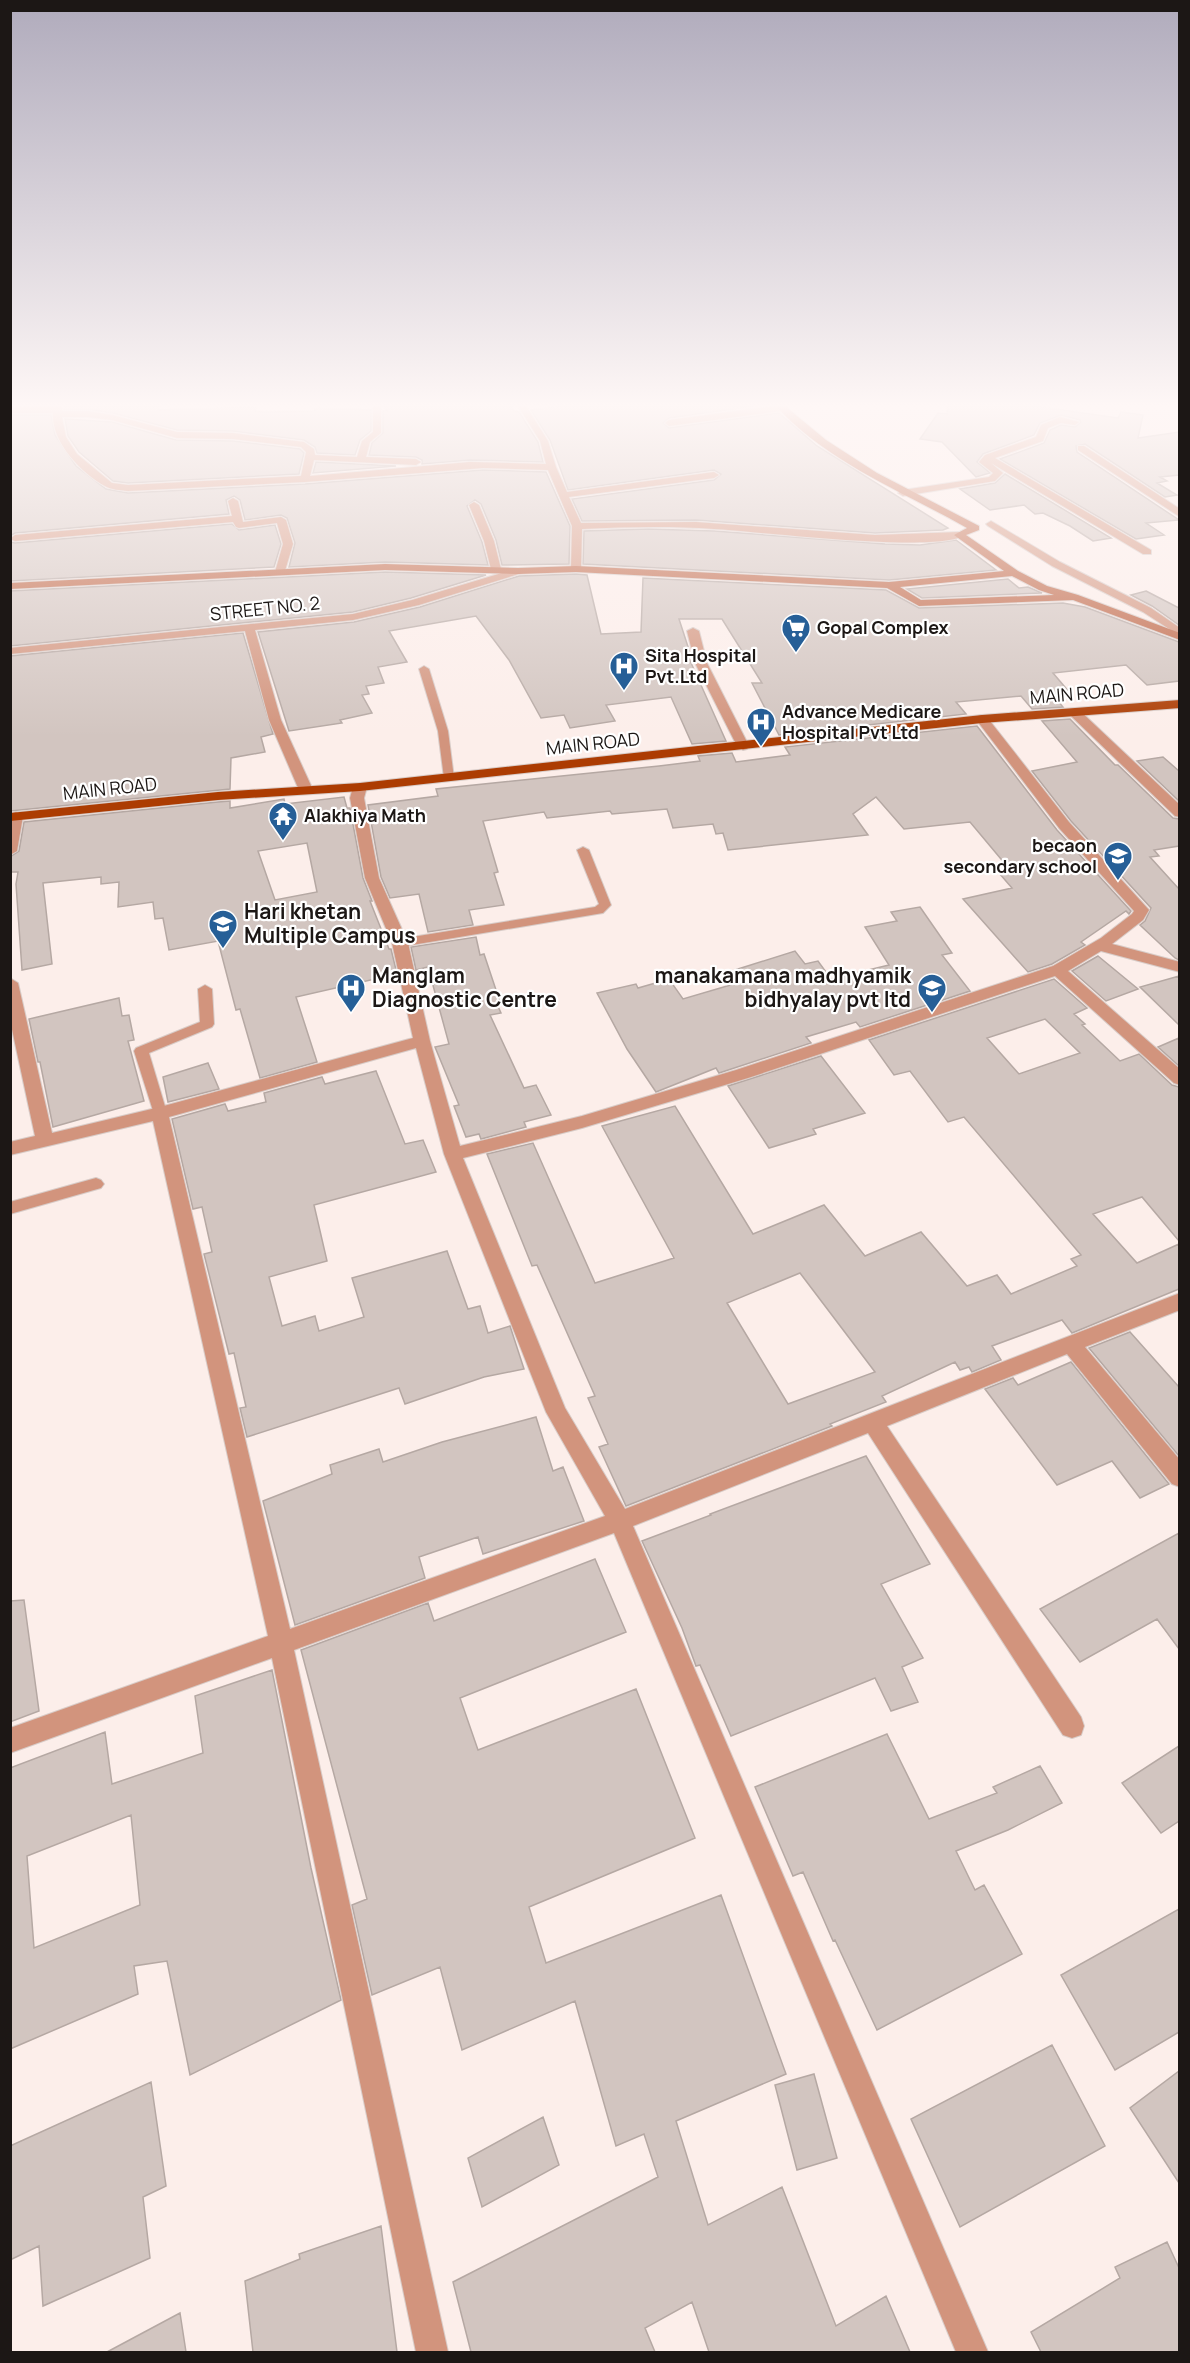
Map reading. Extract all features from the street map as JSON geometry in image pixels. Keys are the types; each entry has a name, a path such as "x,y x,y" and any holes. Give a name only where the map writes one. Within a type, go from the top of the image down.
{"main road":[{"name":"MAIN ROAD","path":"13,817 218,796 360,788 982,719 1179,704"}],"street":[{"path":"479,516 489,541 496,568"},
{"path":"572,516 576,526 576,569"},
{"path":"956,516 975,528"},
{"path":"1087,516 1147,552"},
{"path":"15,538 236,519 239,525 281,520 288,544 280,572"},
{"path":"576,526 646,524 733,527 903,540 959,536 975,528 1004,520"},
{"path":"991,524 1056,564 1148,610 1179,635"},
{"path":"959,536 1014,573 1043,588 1179,635"},
{"path":"10,586 385,567 496,568 518,571 576,569 889,585 1014,573"},
{"name":"STREET NO. 2","path":"10,651 353,617 387,610 518,571"},
{"path":"889,585 919,603 1074,597"},
{"path":"249,627 275,720 306,790"},
{"path":"693,632 701,663 743,747"},
{"path":"1076,713 1179,813"},
{"path":"453,1154 582,1122 742,1074 1058,970 1138,917 1142,910 1064,825 982,719"},
{"path":"360,788 357,798 369,869 400,943 422,1041 453,1154 556,1412 620,1521 972,2352"},
{"path":"10,851 13,817"},
{"path":"1098,945 1179,967"},
{"path":"1058,970 1179,1079"},
{"path":"10,983 45,1141"},
{"path":"10,1149 160,1113 422,1041"},
{"path":"160,1113 281,1643 432,2352"},
{"path":"10,1741 620,1521 1179,1301"},
{"path":"1071,1344 1179,1477"},
{"path":"873,1422 1072,1726"}],"lane":[{"path":"424,669 443,731 449,778"},
{"path":"400,943 599,910 605,905 583,850"},
{"path":"160,1113 141,1051 207,1024 205,989"},
{"path":"10,1208 96,1184"}],"building":[{"path":"10,516 203,516 15,533 10,536"},
{"path":"244,516 272,516 245,520"},
{"path":"284,516 471,516 488,565 385,562 289,567 295,543 287,518"},
{"path":"486,516 566,516 570,526 569,564 502,565 496,540"},
{"path":"580,516 929,516 948,528 875,533 696,520 582,521"},
{"path":"1050,516 1075,516 1111,538 1093,541"},
{"path":"1097,516 1173,516 1179,520 1146,523 1164,535 1136,539"},
{"path":"232,524 239,530 275,525 281,544 274,567 10,581 10,542"},
{"path":"648,529 714,531 885,544 920,545 956,540 996,570 889,580 583,564 584,531"},
{"path":"385,572 486,575 411,598 353,612 10,646 10,591"},
{"path":"587,575 601,634 641,632 643,578 886,590 919,608 1063,603 1085,607 1179,642 1179,681 1147,685 1126,665 1053,673 1070,693 1053,695 1063,707 1032,709 1021,696 956,702 966,714 779,735 752,683 762,683 722,619 679,619 691,656 688,656 726,741 692,744 671,697 606,705 615,721 570,728 564,715 541,718 509,660 476,616 389,631 407,662 378,667 384,683 366,686 369,694 362,695 372,713 340,720 342,723 289,731 258,632 354,622 420,607 519,576"},
{"path":"1008,579 1019,588 1028,587 1042,593 922,598 907,589"},
{"path":"1146,591 1179,608 1179,625 1152,606 1131,595"},
{"path":"243,633 273,734 261,737 265,752 231,758 230,789 10,811 10,656"},
{"path":"1070,719 1115,765 1118,765 1173,818 1179,819 1179,846 1154,850 1159,856 1150,857 1179,889 1179,960 1140,925 1145,921 1151,908 1071,821 1032,771 1077,762 1042,721"},
{"path":"977,726 1057,830 1131,911 1129,914 1126,911 1081,942 1085,945 1052,964 1028,972 963,899 1012,888 999,873 1011,871 970,822 904,829 876,797 853,814 868,835 728,850 723,833 716,834 713,824 673,828 667,809 612,814 610,811 547,818 544,812 483,821 498,872 494,873 504,905 469,910 473,925 428,932 419,894 390,898 381,877 368,805 438,796 436,789 700,761 698,756 732,753 736,762 790,755 785,747"},
{"path":"1163,757 1179,771 1179,801 1137,761"},
{"path":"344,797 347,808 350,808 363,878 372,901 370,901 389,949 391,949 397,974 296,997 317,1062 260,1078 240,1009 236,1010 218,941 169,950 163,918 155,919 153,902 118,907 119,882 101,884 101,877 43,883 52,964 22,970 16,884 18,872 10,872 10,857 19,851 24,822 230,801 230,808 284,799 285,804","holes":["307,843 317,892 275,900 258,851"]},
{"path":"920,907 952,953 942,955 970,991 860,1027 856,1022 806,1037 811,1043 719,1073 716,1068 656,1092 627,1049 597,993 636,984 638,988 669,979 683,999 744,981 735,970 795,951 805,964 818,961 831,979 889,965 865,927 897,921 891,912"},
{"path":"476,937 480,955 484,954 500,1002 497,1004 501,1013 490,1015 524,1088 536,1085 551,1115 524,1122 526,1127 481,1139 479,1134 466,1137 454,1106 459,1105 435,1047 449,1044 428,967 416,970 411,947"},
{"path":"1098,956 1138,989 1106,1001 1072,971"},
{"path":"1179,976 1179,1025 1140,987"},
{"path":"1054,979 1087,1008 1074,1014 1085,1024 1082,1025 1120,1061 1139,1054 1172,1085 1179,1087 1179,1241 1142,1197 1093,1214 1137,1263 1179,1244 1179,1289 1072,1333 1062,1320 992,1346 1001,1360 972,1372 969,1367 960,1370 955,1362 882,1396 886,1402 830,1424 832,1426 626,1506 599,1447 608,1444 588,1398 595,1396 537,1265 532,1266 487,1154 533,1143 595,1283 674,1258 602,1126 675,1106 753,1234 824,1205 865,1256 921,1232 967,1286 997,1275 1011,1294 1077,1266 1071,1259 1081,1255 964,1117 948,1122 910,1071 894,1075 869,1040","holes":["1045,1019 1080,1053 1019,1074 987,1038","800,1273 875,1372 788,1404 727,1303"]},
{"path":"119,998 122,1016 129,1015 134,1040 128,1041 144,1101 53,1127 29,1019"},
{"path":"1179,1038 1179,1066 1158,1047"},
{"path":"821,1056 865,1113 813,1129 816,1134 769,1148 728,1086"},
{"path":"208,1063 219,1089 168,1102 163,1077"},
{"path":"376,1071 405,1144 423,1140 436,1172 314,1205 327,1261 269,1277 282,1326 315,1316 319,1331 364,1317 352,1278 447,1251 468,1309 480,1306 488,1333 510,1326 524,1369 484,1377 405,1404 399,1388 247,1437 240,1408 246,1407 234,1353 229,1354 204,1254 212,1252 202,1207 193,1209 172,1119 225,1104 228,1111 266,1102 264,1093 322,1077 325,1084"},
{"path":"1130,1332 1179,1387 1179,1456 1089,1348"},
{"path":"1071,1362 1169,1484 1140,1498 1112,1461 1057,1485 985,1389 1013,1378 1018,1385"},
{"path":"536,1417 553,1471 563,1467 584,1521 483,1554 478,1537 419,1557 425,1578 295,1625 263,1501 332,1474 330,1465 379,1449 383,1462 442,1442"},
{"path":"866,1456 930,1564 881,1584 923,1658 902,1667 918,1702 891,1711 875,1678 731,1736 700,1665 696,1666 682,1628 642,1541"},
{"path":"1179,1533 1179,1649 1157,1619 1080,1662 1040,1609"},
{"path":"595,1559 626,1632 460,1698 478,1750 636,1689 695,1838 529,1907 546,1963 721,1895 786,2074 676,2121 708,2225 782,2187 836,2326 886,2296 910,2352 709,2352 692,2302 645,2328 655,2352 471,2352 453,2282 658,2177 644,2134 616,2146 575,2001 462,2050 440,1967 372,1995 352,1905 367,1899 301,1650 428,1603 434,1621"},
{"path":"24,1600 39,1711 10,1722 10,1601"},
{"path":"272,1670 311,1868 341,2000 190,2075 167,1961 134,1966 138,1994 10,2049 10,1768 105,1732 112,1784 203,1753 195,1696","holes":["131,1815 140,1905 34,1948 27,1856"]},
{"path":"887,1734 929,1819 997,1793 993,1787 1040,1766 1062,1803 1008,1830 956,1851 975,1890 984,1885 1022,1954 877,2030 835,1940 833,1941 803,1872 793,1876 755,1787"},
{"path":"1179,1746 1179,1821 1161,1833 1122,1783"},
{"path":"1179,1909 1179,2032 1115,2070 1061,1975"},
{"path":"1052,2045 1105,2146 960,2227 911,2119"},
{"path":"1179,2071 1179,2183 1130,2108"},
{"path":"814,2074 837,2158 797,2170 775,2085"},
{"path":"151,2082 166,2186 143,2197 150,2258 43,2306 39,2246 10,2260 10,2146"},
{"path":"543,2117 559,2165 482,2207 468,2158"},
{"path":"381,2226 397,2352 253,2352 245,2281 300,2259 299,2254"},
{"path":"1167,2242 1179,2268 1179,2352 1041,2352 1031,2332 1120,2278 1115,2267"},
{"path":"180,2313 186,2352 107,2352"}],"place":[{"name":"Gopal Complex","path":"796,654"},
{"name":"Sita Hospital Pvt.Ltd","path":"624,692"},
{"name":"Advance Medicare Hospital Pvt Ltd","path":"761,748"},
{"name":"Alakhiya Math","path":"283,842"},
{"name":"becaon secondary school","path":"1118,882"},
{"name":"Hari khetan Multiple Campus","path":"223,950"},
{"name":"Manglam Diagnostic Centre","path":"351,1014"},
{"name":"manakamana madhyamik bidhyalay pvt ltd","path":"932,1014"}]}
